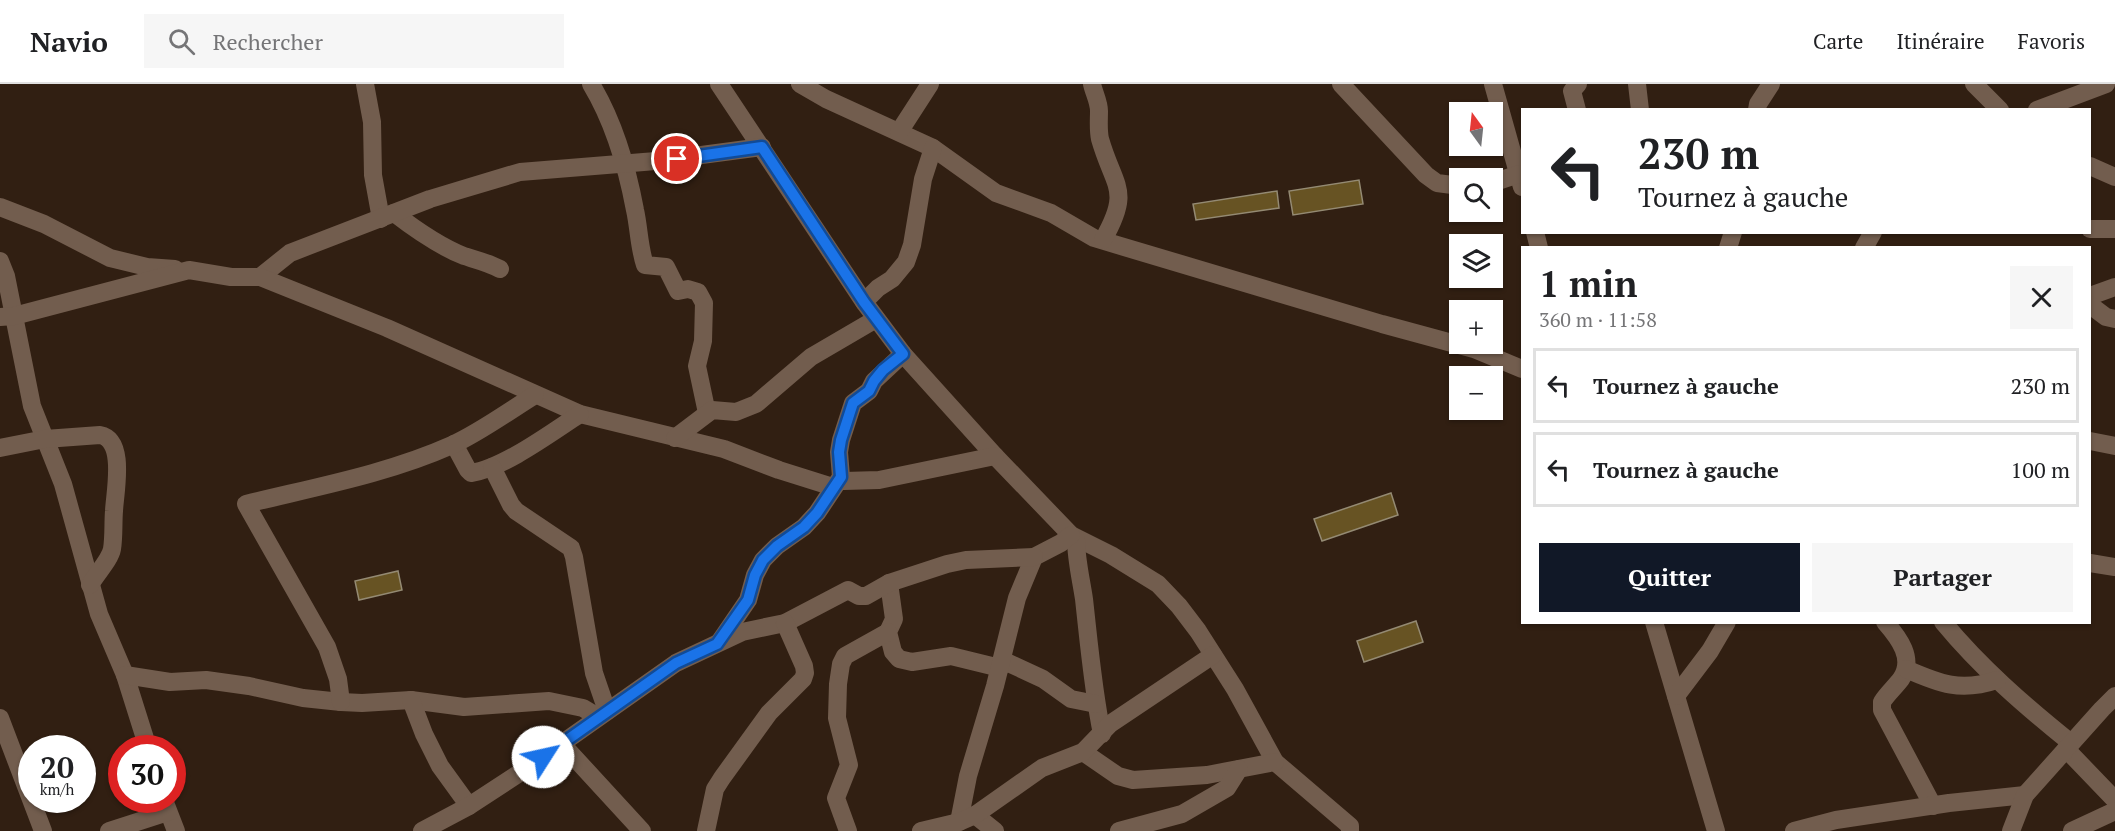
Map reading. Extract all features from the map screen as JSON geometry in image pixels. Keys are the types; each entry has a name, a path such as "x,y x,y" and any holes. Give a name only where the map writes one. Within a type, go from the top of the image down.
{"street":[{"path":"365,84 372,122 373,175 387,216 432,240 500,269"},
{"path":"591,84 604,106 623,164 635,210 645,265 666,267 678,291 688,289 698,292 704,303 703,341 697,366 707,413"},
{"path":"719,84 864,302 903,354 995,456 1074,537 1111,555 1158,584 1179,606 1235,689 1275,762 1352,829"},
{"path":"800,84 826,99 933,148 996,193 1051,213 1094,238 1474,349 1521,369"},
{"path":"899,132 930,84"},
{"path":"1092,84 1099,108 1100,138 1120,199 1115,219 1103,240"},
{"path":"1341,84 1426,175 1437,183 1449,185"},
{"path":"1493,84 1521,180 1503,182"},
{"path":"1576,108 1572,90 1578,84"},
{"path":"1637,84 1640,108"},
{"path":"1754,108 1771,84"},
{"path":"1974,84 1998,108"},
{"path":"2039,108 2057,92 2106,84"},
{"path":"260,277 290,253 455,190 520,172 656,161 762,147"},
{"path":"864,302 878,288 892,279 906,262 912,245 923,178 933,148"},
{"path":"2091,166 2115,177"},
{"path":"0,207 44,224 110,258 147,267 189,270 231,278 260,277 387,328 580,414 724,449 779,470 837,482 879,480 995,456"},
{"path":"2091,229 2115,229"},
{"path":"0,261 6,276 7,317 32,406 63,484 99,614 125,675 144,735"},
{"path":"7,317 189,270"},
{"path":"2091,296 2115,287"},
{"path":"2091,306 2106,317 2115,319"},
{"path":"675,438 712,410 736,412 756,404 811,357 876,319"},
{"path":"717,644 748,600 755,575 763,560 777,546 804,527 817,513 837,482 841,440 853,403 869,391 883,370 903,354"},
{"path":"341,702 338,679 327,647 246,504 343,482 454,444 534,395"},
{"path":"454,444 471,473 492,467 580,414"},
{"path":"0,448 45,439 107,436 115,450 117,482 112,551 90,585"},
{"path":"2091,441 2115,446"},
{"path":"492,467 511,506 571,548 602,714"},
{"path":"422,831 469,806 562,744 676,663 742,632 786,623 848,590 859,596 866,596 914,573 966,560 1034,557 1074,537"},
{"path":"1074,537 1102,734"},
{"path":"954,823 1001,664 1017,598 1034,557"},
{"path":"2091,563 2115,567"},
{"path":"848,831 836,798 849,765 837,718 841,664 845,656 888,632 894,619 889,583"},
{"path":"706,831 715,789 722,778 769,713 803,679 804,666 786,623"},
{"path":"1655,624 1712,830"},
{"path":"1676,696 1710,651 1726,624"},
{"path":"1887,624 1899,638 1906,658 1906,669 1901,679 1882,702 1882,710 1933,806"},
{"path":"1945,624 1972,657 2068,746 2115,800"},
{"path":"888,632 893,652 898,659 912,662 951,656 1001,664 1038,675 1071,699 1096,704"},
{"path":"921,831 954,823 1042,768 1083,752 1110,723 1213,655"},
{"path":"1906,669 1932,681 1948,685 1977,687 1997,680"},
{"path":"125,675 170,682 206,680 249,686 303,698 341,702 411,700 464,707 549,701 602,714"},
{"path":"2011,831 2025,795 2115,696"},
{"path":"411,700 440,766 469,806"},
{"path":"0,718 43,831"},
{"path":"562,744 642,831"},
{"path":"1083,752 1118,776 1133,780 1207,775 1275,762"},
{"path":"1119,831 1182,814 1227,788 1239,769"},
{"path":"1794,831 1836,820 2025,795"},
{"path":"2072,831 2115,811"},
{"path":"109,831 150,813"},
{"path":"169,813 176,831"},
{"path":"954,823 994,831"}],"building":[{"path":"1359,180 1363,204 1293,215 1289,191"},
{"path":"1277,191 1279,208 1196,220 1193,204"},
{"path":"1391,493 1398,515 1322,541 1314,519"},
{"path":"398,571 402,590 359,600 355,581"},
{"path":"1416,621 1423,642 1364,662 1357,641"}],"route":[{"path":"543,757 676,663 717,644 748,600 755,575 763,560 777,546 804,527 817,513 841,477 839,452 844,425 853,403 869,391 883,370 903,354 864,302 762,147 677,159"}]}
